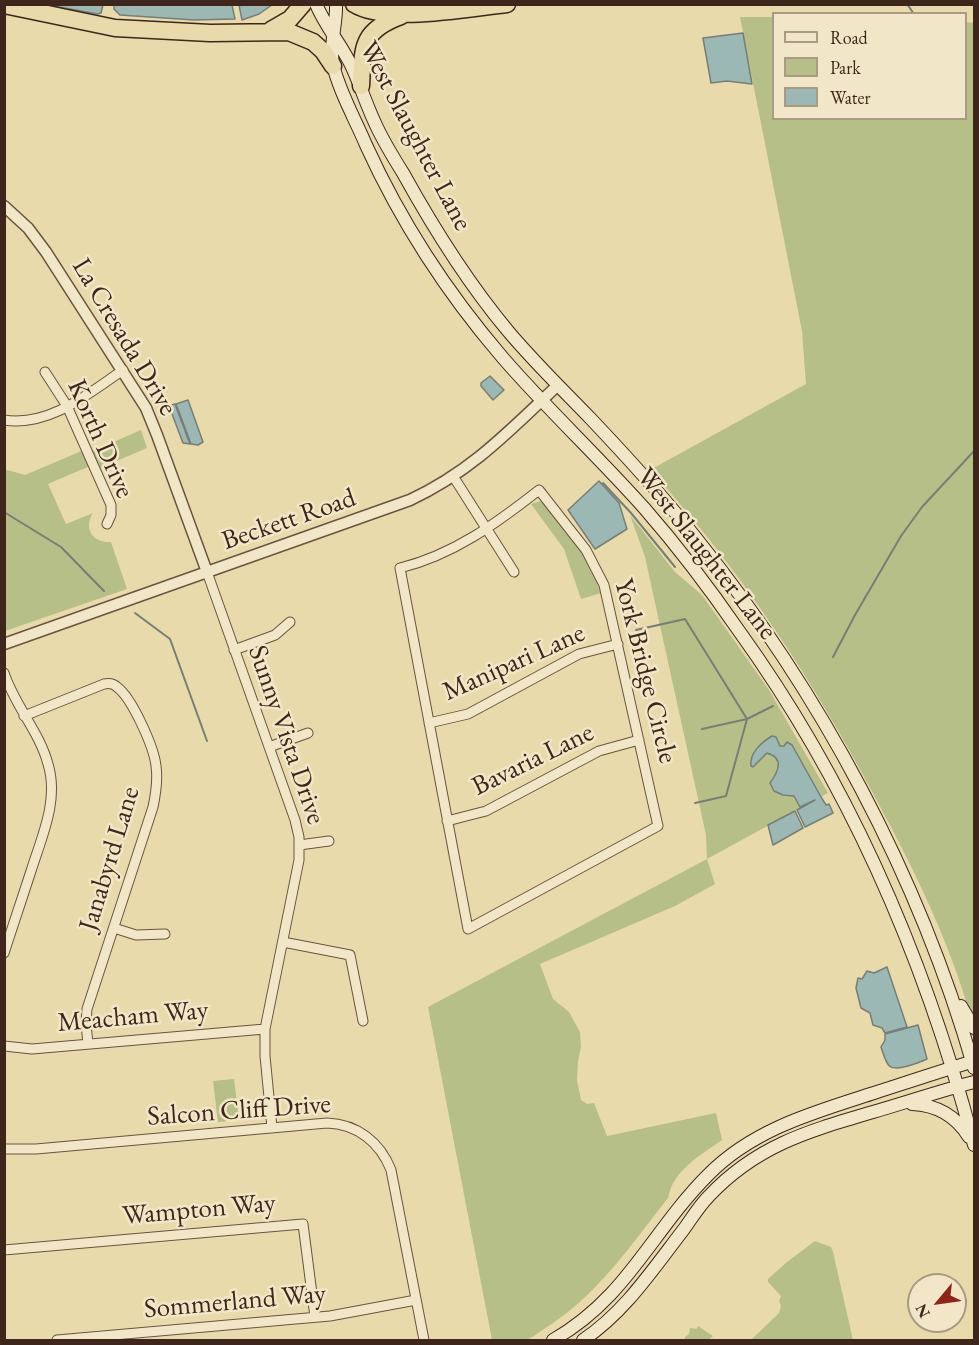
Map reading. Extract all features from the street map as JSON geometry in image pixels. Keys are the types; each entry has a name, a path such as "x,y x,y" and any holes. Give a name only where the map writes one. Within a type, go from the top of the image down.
{"highway":[{"path":"270,30 290,19 303,4"},
{"path":"354,4 373,13 405,15 507,4"},
{"path":"4,5 116,28 210,33 270,30 290,32 310,40 323,51 333,66"},
{"path":"361,86 362,51 369,37 382,24 405,15"}],"main road":[{"name":"West Slaughter Lane","path":"316,4 349,60 375,122 417,200 457,264 510,334 648,481 725,575 790,670 872,811 909,890 939,962 974,1064"},
{"name":"West Slaughter Lane","path":"336,4 333,66 369,152 400,212 433,266 505,359 647,512 684,556 740,631 804,729 853,820 908,942 959,1086 975,1145"},
{"path":"369,152 379,159 402,199 417,200"},
{"path":"400,212 410,208 418,212 443,251 457,264"},
{"path":"853,820 872,811"},
{"path":"939,962 950,976 964,1013 975,1028"},
{"path":"553,1341 585,1320 605,1302 694,1189 723,1162 757,1138 806,1115 953,1068 974,1064"},
{"path":"583,1341 641,1286 708,1197 731,1175 765,1151 818,1128 975,1082"},
{"path":"899,1104 926,1104 946,1113 964,1128 975,1145"},
{"path":"757,1138 765,1151"},
{"path":"637,1264 650,1274"}],"street":[{"name":"La Cresada Drive","path":"4,206 28,228 46,252 146,408 207,572"},
{"path":"4,420 20,421 50,415 123,370"},
{"name":"Korth Drive","path":"45,372 67,406 111,505 111,515 107,524"},
{"name":"Beckett Road","path":"4,644 401,504 453,476 493,447 558,385"},
{"path":"453,476 513,572"},
{"name":"York Bridge Circle","path":"539,490 580,542 598,573 607,594 658,826 468,929 400,568 441,553 487,530 539,490"},
{"name":"Sunny Vista Drive","path":"207,572 295,820 299,845 299,860 266,1029 272,1128"},
{"path":"234,650 275,635 290,622"},
{"name":"Manipari Lane","path":"429,723 462,716 579,654 618,644"},
{"path":"4,673 12,695 40,743 48,762 52,796 46,823 4,953"},
{"name":"Janabyrd Lane","path":"24,716 99,686 111,684 122,692 146,733 156,768 155,797 87,1009 88,1044"},
{"path":"269,747 308,733"},
{"name":"Bavaria Lane","path":"447,821 486,811 599,751 639,740"},
{"path":"299,845 329,842"},
{"path":"114,928 136,935 165,934"},
{"path":"283,942 350,955 363,1021"},
{"name":"Meacham Way","path":"4,1046 25,1049 266,1029"},
{"name":"Salcon Cliff Drive","path":"4,1149 36,1149 335,1124 361,1133 380,1149 388,1161 424,1341"},
{"name":"Wampton Way","path":"4,1250 303,1224 315,1317"},
{"name":"Sommerland Way","path":"57,1341 315,1317 416,1300"}],"green space":[{"path":"740,17 772,17 772,120 967,120 967,22 974,23 974,1029 955,969 932,911 852,755 801,669 745,586 715,546 650,470 806,384 802,331"},
{"path":"141,430 147,448 100,468 97,463 48,484 66,524 93,513 89,524 92,534 99,540 111,542 127,589 5,631 4,469 25,475 91,447 93,451"},
{"path":"541,501 576,544 601,593 581,599 564,549 531,504"},
{"path":"630,515 675,572 702,595 769,690 828,793 707,859 706,835 645,557"},
{"path":"707,859 715,884 675,906 540,964 553,999 569,1012 580,1032 581,1047 577,1080 581,1100 587,1104 594,1103 607,1136 716,1113 722,1140 682,1171 671,1188 668,1198 640,1234 612,1269 580,1302 529,1338 516,1341 492,1340 428,1007"},
{"path":"234,1079 239,1120 218,1122 213,1081"},
{"path":"815,1241 831,1247 833,1252 853,1340 751,1340 779,1313 781,1306 779,1301 781,1296 768,1282 768,1279"},
{"path":"698,1326 713,1336 709,1340 684,1340 690,1328 697,1329"}],"water":[{"path":"239,4 272,5 259,14 242,20"},
{"path":"47,5 103,5 101,13 98,14"},
{"path":"114,5 232,5 235,19 194,20 120,15 114,9"},
{"path":"743,33 752,84 727,81 711,83 703,38"},
{"path":"490,376 504,390 493,400 481,386 481,383"},
{"path":"188,400 203,442 198,445 191,444 176,404"},
{"path":"175,404 190,444 183,443 169,406"},
{"path":"599,481 619,503 627,529 595,549 568,510"},
{"path":"772,736 776,737 780,746 784,746 787,742 792,745 821,797 826,805 829,804 833,813 805,827 797,810 815,800 800,807 794,796 774,791 770,783 778,762 773,755 767,753 753,767 751,766 754,752"},
{"path":"795,811 803,828 773,845 768,825"},
{"path":"887,967 907,1027 885,1033 882,1028 873,1025 870,1013 861,1008 856,988 858,978 862,979 867,971 874,973"},
{"path":"918,1025 927,1059 901,1068 889,1066 881,1047 885,1034"}],"waterway":[{"path":"907,4 913,12"},
{"path":"833,657 901,536 922,507 974,451"},
{"path":"603,483 675,567"},
{"path":"4,512 61,547 104,591"},
{"path":"135,613 170,639 207,741"},
{"path":"636,630 685,619 747,719 726,796 695,803"},
{"path":"702,729 747,719 773,706"}]}
